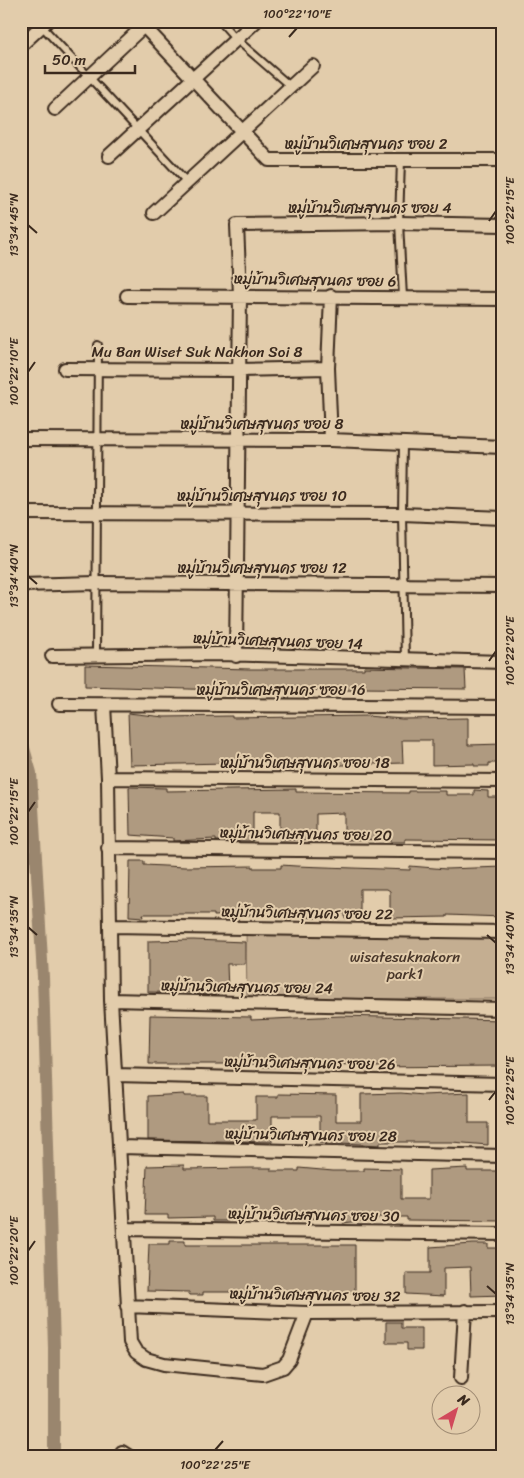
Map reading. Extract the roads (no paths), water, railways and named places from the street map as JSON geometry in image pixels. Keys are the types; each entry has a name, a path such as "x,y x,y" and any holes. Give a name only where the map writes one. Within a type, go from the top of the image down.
{"street":[{"path":"109,156 256,21"},
{"path":"21,45 42,23"},
{"path":"55,109 144,23"},
{"name":"หมู่บ้านวิเศษสุขนคร ซอย 2","path":"144,23 269,160 503,160"},
{"path":"154,213 313,66"},
{"name":"หมู่บ้านวิเศษสุขนคร ซอย 4","path":"240,296 237,225 399,223 503,225"},
{"name":"หมู่บ้านวิเศษสุขนคร ซอย 6","path":"127,296 331,296 503,299"},
{"path":"236,656 240,296"},
{"path":"331,296 328,368 331,440"},
{"name":"Mu Ban Wiset Suk Nakhon Soi 8","path":"65,369 240,370 328,368"},
{"name":"หมู่บ้านวิเศษสุขนคร ซอย 8","path":"21,439 331,440 503,447"},
{"name":"หมู่บ้านวิเศษสุขนคร ซอย 10","path":"21,513 238,512 402,514 503,518"},
{"name":"หมู่บ้านวิเศษสุขนคร ซอย 12","path":"21,585 96,583 503,586"},
{"name":"หมู่บ้านวิเศษสุขนคร ซอย 14","path":"52,656 236,656 503,662"},
{"name":"หมู่บ้านวิเศษสุขนคร ซอย 16","path":"59,704 503,706"},
{"path":"104,705 108,778 111,1000 130,1342 136,1352 146,1359 164,1364 263,1374 283,1367 289,1360 306,1313"},
{"name":"หมู่บ้านวิเศษสุขนคร ซอย 18","path":"108,778 503,781"},
{"name":"หมู่บ้านวิเศษสุขนคร ซอย 20","path":"108,848 503,852"},
{"name":"หมู่บ้านวิเศษสุขนคร ซอย 22","path":"110,926 503,932"},
{"name":"หมู่บ้านวิเศษสุขนคร ซอย 24","path":"111,1000 503,1008"},
{"name":"หมู่บ้านวิเศษสุขนคร ซอย 26","path":"116,1075 503,1084"},
{"name":"หมู่บ้านวิเศษสุขนคร ซอย 28","path":"119,1147 503,1156"},
{"name":"หมู่บ้านวิเศษสุขนคร ซอย 30","path":"124,1229 503,1234"},
{"name":"หมู่บ้านวิเศษสุขนคร ซอย 32","path":"127,1306 306,1313 503,1312"},
{"path":"462,1378 465,1311"}],"lane":[{"path":"220,21 236,39 290,86"},
{"path":"42,23 187,182"},
{"path":"401,160 399,223 403,297"},
{"path":"96,656 95,512 98,345"},
{"path":"403,442 402,514 405,661"}],"waterway":[{"path":"21,738 31,773 43,977 54,1348 54,1457"}],"park label":[{"name":"wisatesuknakorn park1","path":"405,966"}]}
